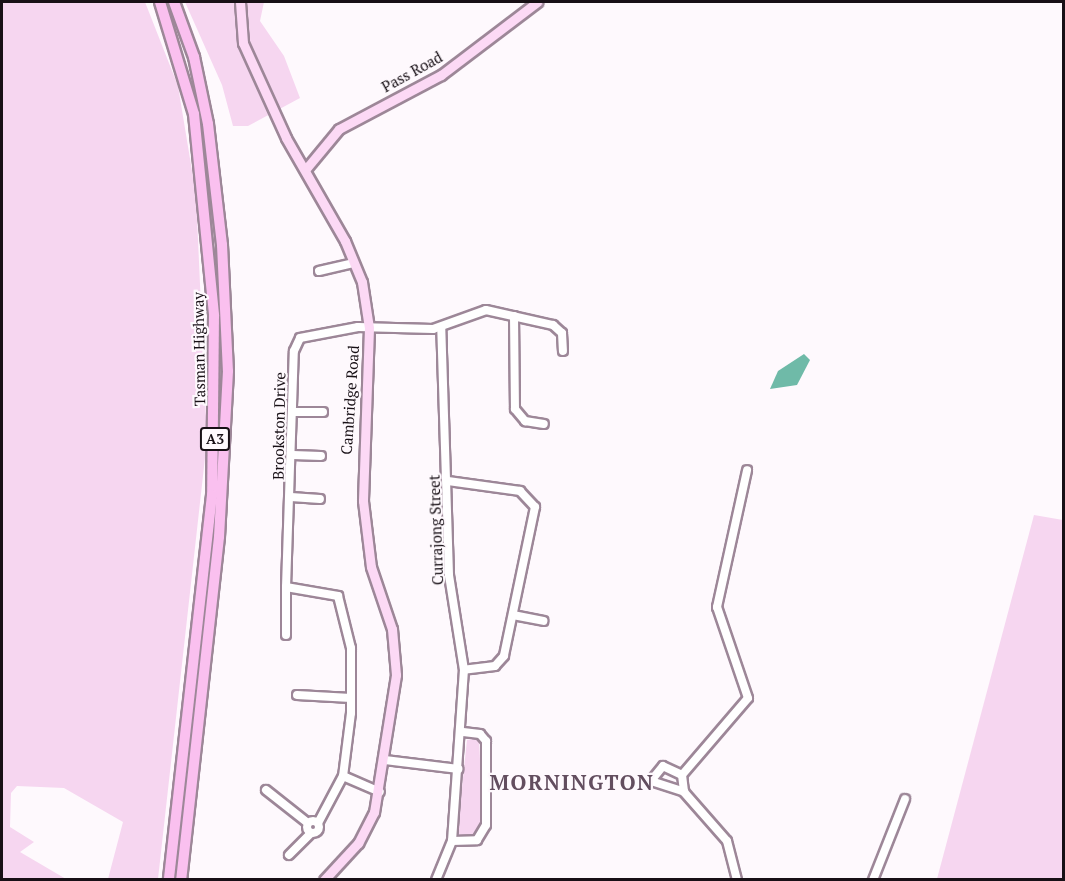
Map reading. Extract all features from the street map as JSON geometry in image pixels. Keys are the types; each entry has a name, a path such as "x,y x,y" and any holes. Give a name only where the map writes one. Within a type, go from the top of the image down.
{"highway":[{"name":"Tasman Highway","path":"160,2 181,55 195,125 209,229 215,353 210,514 169,879"},
{"name":"Tasman Highway","path":"174,2 194,57 208,124 222,244 228,372 222,513 181,879"}],"main road":[{"name":"Cambridge Road","path":"240,2 243,43 305,170 354,263 369,328 361,428 363,511 371,567 395,650 380,792 358,843 324,879"},
{"name":"Pass Road","path":"305,170 339,129 441,75 537,2"}],"street":[{"path":"319,271 354,263"},
{"path":"369,328 441,327 480,311 514,316 557,327 563,351"},
{"path":"514,316 515,409 525,421 544,424"},
{"name":"Currajong Street","path":"436,879 452,841 463,732 464,670 449,575 448,481 441,327"},
{"name":"Brookston Drive","path":"286,635 286,587 293,455 294,351 300,338 369,328"},
{"path":"293,412 323,412"},
{"path":"293,455 321,456"},
{"path":"684,792 682,775 748,698 717,607 747,470"},
{"path":"448,481 520,491 533,501 513,615 500,662 464,670"},
{"path":"291,497 320,499"},
{"path":"286,587 338,596 351,648 351,698 343,776 318,823 318,831 310,833 289,855"},
{"path":"513,615 543,621"},
{"path":"297,695 351,698"},
{"path":"452,841 477,840 486,825 486,741 480,734 463,732"},
{"path":"385,760 458,769"},
{"path":"682,775 663,766 651,781 684,792 727,841 737,879"},
{"path":"343,776 380,792"},
{"path":"266,789 308,823 318,823"},
{"path":"873,879 904,799"},
{"path":"308,823 310,833"}],"shaded area":[{"path":"2,2 145,2 178,86 196,195 207,440 158,879 108,879 123,822 64,788 17,786 11,793 10,827 34,842 20,852 66,879 2,879"},
{"path":"185,2 264,2 260,21 284,56 300,98 248,126 233,126 222,85"},
{"path":"804,354 810,360 797,385 770,389 778,371"},
{"path":"1034,515 1063,520 1063,879 937,879"},
{"path":"479,738 483,823 476,836 464,838 457,834 467,740"}],"district":[{"name":"MORNINGTON","path":"572,782"}]}
